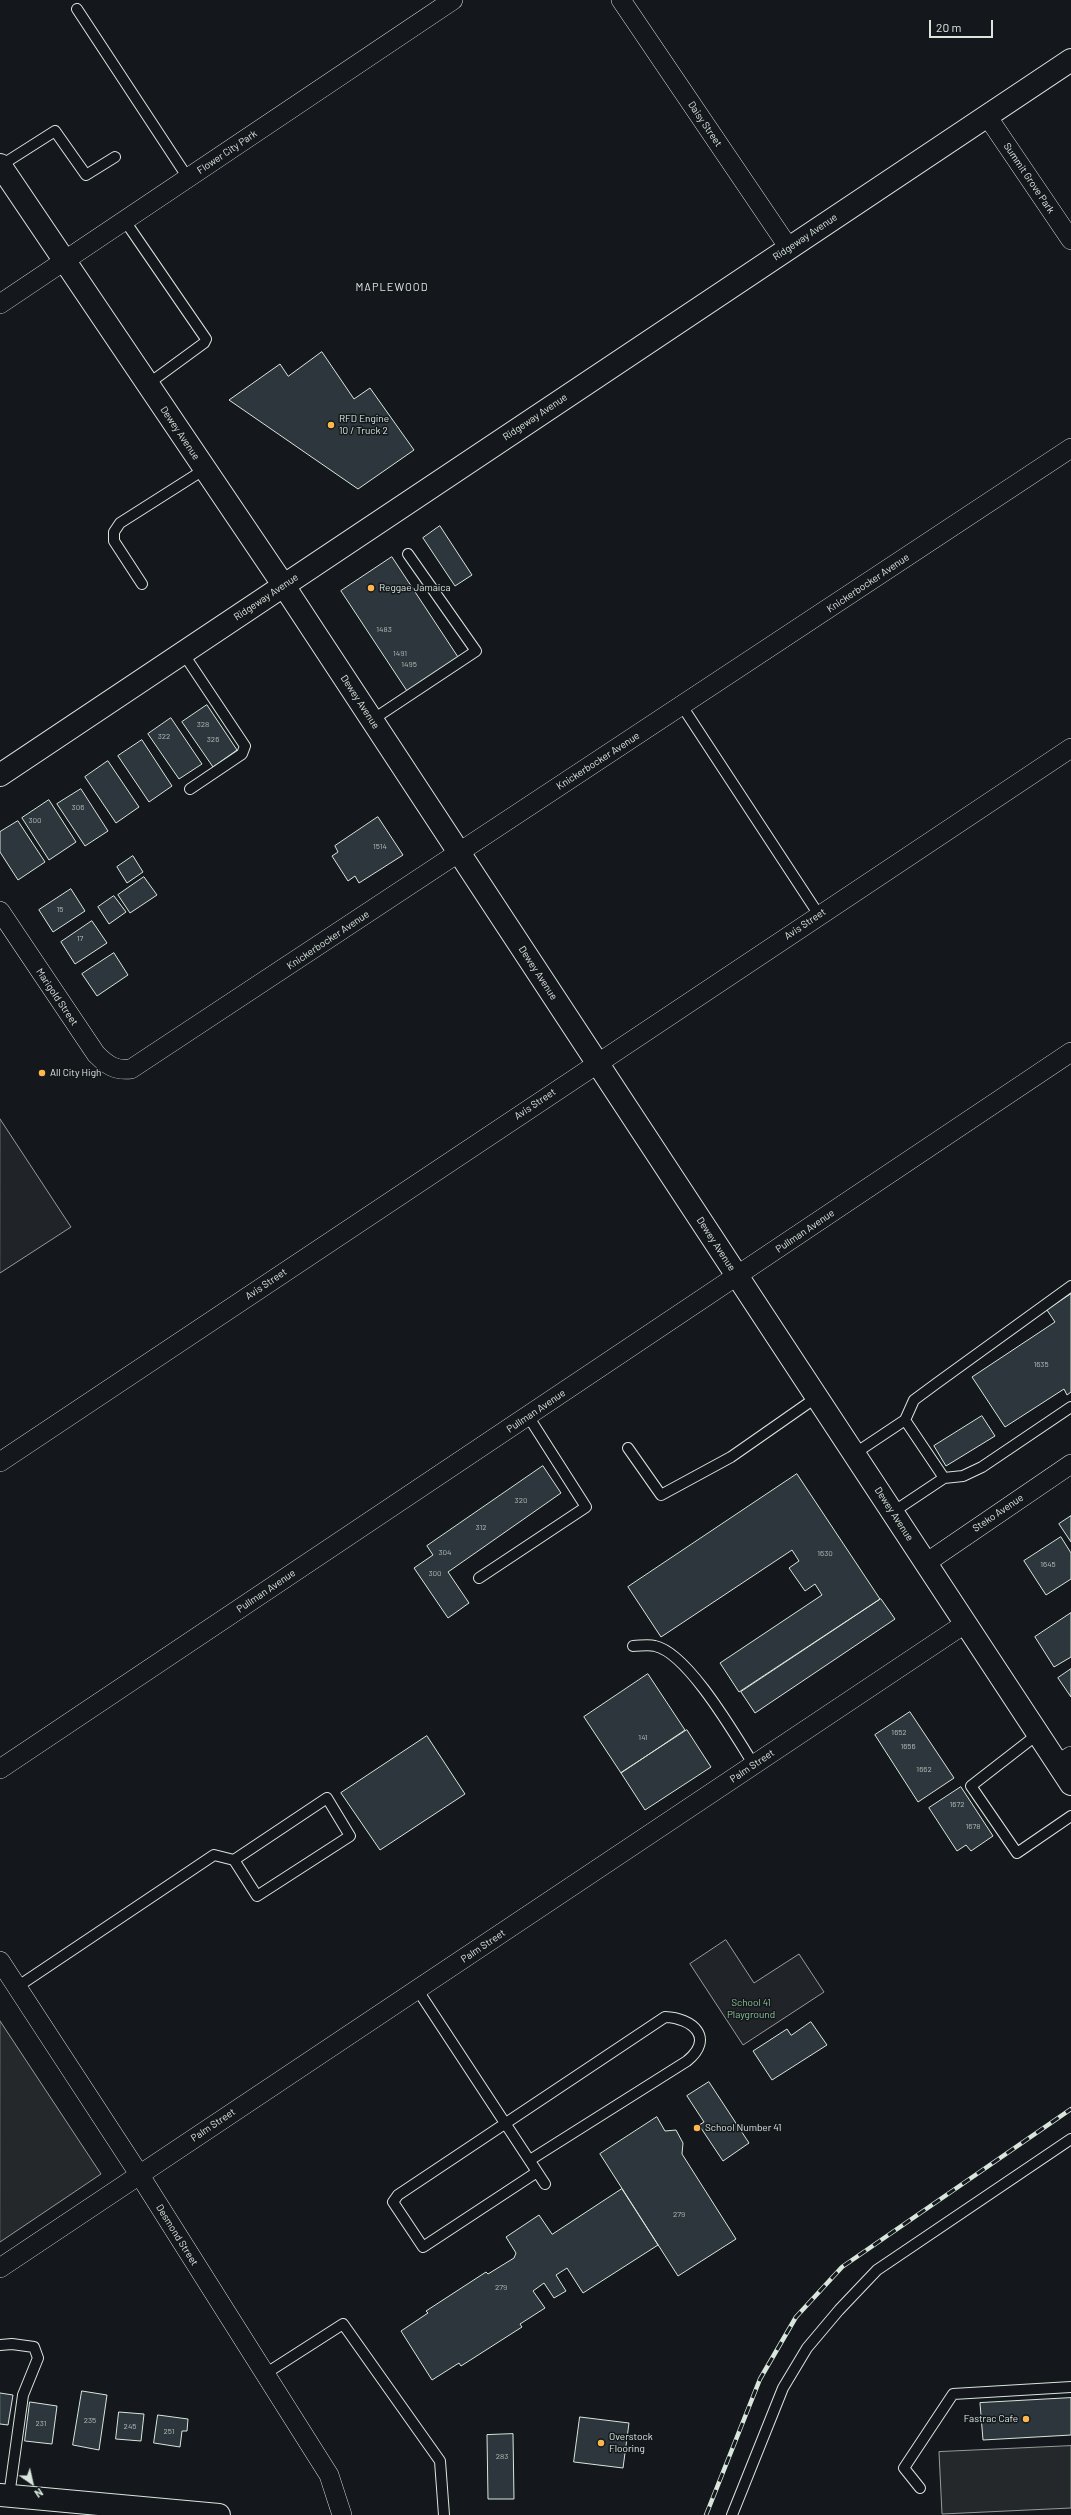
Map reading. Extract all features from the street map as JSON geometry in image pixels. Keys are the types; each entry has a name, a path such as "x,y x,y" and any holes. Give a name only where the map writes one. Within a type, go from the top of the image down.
{"main road":[{"name":"Ridgeway Avenue","path":"0,775 1071,60"},
{"name":"Dewey Avenue","path":"0,166 284,586 1038,1734 1065,1760 1071,1784"},
{"path":"5,2495 219,2515"}],"street":[{"name":"Flower City Park","path":"0,304 453,0"},
{"name":"Daisy Street","path":"621,0 788,248"},
{"name":"Summit Grove Park","path":"987,116 1071,240"},
{"name":"Knickerbocker Avenue","path":"124,1070 140,1065 1071,448"},
{"name":"Avis Street","path":"0,1462 597,1062 1071,748"},
{"name":"Marigold Street","path":"0,911 96,1054 108,1066 124,1070"},
{"name":"Pullman Avenue","path":"0,1769 1071,1052"},
{"name":"Steko Avenue","path":"926,1563 1071,1464"},
{"name":"Palm Street","path":"0,2268 966,1624"},
{"name":"Desmond Street","path":"0,1961 139,2174 329,2475 342,2515"}],"lane":[{"path":"77,8 188,178"},
{"path":"0,166 55,131 86,175 115,157"},
{"path":"125,221 206,339 204,343 148,384"},
{"path":"142,584 114,541 114,532 120,523 205,469"},
{"path":"372,720 476,652 408,554"},
{"path":"183,653 245,746 242,754 190,789"},
{"path":"682,706 819,915"},
{"path":"854,1454 905,1420 914,1400 1071,1286"},
{"path":"628,1448 661,1496 731,1457 817,1397"},
{"path":"893,1512 944,1478 963,1476 982,1467 1071,1407"},
{"path":"479,1578 586,1507 528,1416"},
{"path":"905,1420 944,1478"},
{"path":"633,1646 655,1646 683,1663 713,1703 754,1764"},
{"path":"1038,1734 971,1786 1017,1853 1071,1816"},
{"path":"17,1987 214,1855 234,1860 258,1896 350,1836 327,1798 234,1860"},
{"path":"417,1989 545,2184"},
{"path":"530,2160 688,2061 698,2052 700,2043 697,2030 690,2022 678,2018 665,2017 505,2125 398,2194 392,2202 423,2247 537,2172"},
{"path":"732,2515 783,2388 807,2348 839,2310 877,2270 1071,2139"},
{"path":"266,2374 343,2324 440,2460 444,2515"},
{"path":"0,2344 12,2344 34,2348 38,2358 23,2395 5,2495"},
{"path":"920,2488 904,2468 953,2394 1071,2387"}],"green space":[{"path":"0,1119 71,1227 0,1273"},
{"name":"School 41 Playground","path":"726,1940 754,1983 799,1954 824,1992 743,2045 690,1964"}],"shaded area":[{"path":"0,2021 101,2174 0,2242"},
{"path":"1071,2446 1071,2508 942,2514 939,2452"}],"building":[{"name":"RFD Engine 10 / Truck 2","path":"322,352 354,399 370,388 414,450 358,489 229,400 280,364 288,376"},
{"path":"440,526 472,575 455,586 423,538"},
{"path":"392,557 458,657 407,691 341,591"},
{"path":"207,705 237,750 213,767 182,722"},
{"path":"171,718 202,764 179,779 148,734"},
{"path":"142,740 172,786 149,802 118,756"},
{"path":"108,761 139,807 116,823 85,777"},
{"path":"81,789 108,831 85,846 57,804"},
{"path":"49,800 76,842 49,860 22,818"},
{"path":"378,817 403,855 359,883 355,876 348,881 332,856 338,852 335,846"},
{"path":"18,821 45,862 18,880 0,852 0,832"},
{"path":"133,856 143,872 127,883 117,867"},
{"path":"144,877 157,895 130,913 118,895"},
{"path":"71,889 85,911 53,932 39,910"},
{"path":"114,896 126,912 109,924 98,907"},
{"path":"92,921 107,943 75,964 61,942"},
{"path":"114,953 128,975 97,996 82,974"},
{"path":"1071,1294 1071,1392 1067,1395 1064,1389 1005,1427 972,1377 1055,1322 1047,1310"},
{"path":"982,1416 995,1436 946,1466 934,1446"},
{"path":"543,1466 561,1493 448,1572 469,1603 448,1618 414,1568 433,1555 427,1546"},
{"path":"797,1474 880,1599 739,1692 720,1663 822,1595 815,1584 805,1591 789,1568 799,1561 792,1550 661,1637 628,1587"},
{"path":"1071,1516 1071,1542 1059,1524"},
{"path":"1061,1537 1071,1553 1071,1579 1046,1595 1024,1561"},
{"path":"881,1599 895,1619 755,1713 741,1692"},
{"path":"1071,1613 1071,1657 1054,1667 1035,1637"},
{"path":"1071,1669 1071,1697 1058,1678"},
{"path":"648,1674 685,1730 621,1773 584,1717"},
{"path":"910,1712 954,1778 918,1802 875,1735"},
{"path":"687,1730 711,1767 645,1810 621,1773"},
{"path":"427,1736 465,1794 380,1850 341,1793"},
{"path":"961,1787 993,1836 971,1851 966,1845 957,1851 929,1808"},
{"path":"811,2022 827,2045 772,2080 753,2051 787,2029 791,2035"},
{"path":"709,2082 749,2143 723,2161 699,2125 704,2122 687,2096"},
{"name":"School Number 41","path":"657,2117 665,2131 676,2130 683,2143 682,2154 736,2239 678,2276 600,2154"},
{"path":"622,2189 658,2245 583,2293 567,2268 556,2275 566,2291 554,2298 544,2283 533,2291 545,2308 520,2324 522,2327 461,2366 459,2363 432,2380 401,2331 428,2313 426,2311 486,2272 488,2274 514,2258 516,2253 506,2237 539,2215 552,2234"},
{"path":"82,2391 107,2395 99,2450 73,2445"},
{"path":"0,2393 13,2395 8,2425 0,2424"},
{"name":"Fastrac Cafe","path":"1071,2398 1071,2435 983,2440 980,2403"},
{"path":"30,2402 57,2406 52,2444 25,2441"},
{"path":"119,2412 144,2414 141,2441 116,2439"},
{"path":"158,2415 188,2419 187,2431 182,2431 180,2447 154,2443"},
{"name":"Overstock Flooring","path":"580,2417 629,2423 623,2468 574,2462"},
{"path":"513,2434 514,2499 488,2499 487,2435"}],"railway":[{"path":"706,2515 760,2379 796,2317 842,2267 1071,2109"}],"place":[{"name":"RFD Engine 10 / Truck 2","path":"331,425"},
{"name":"Reggae Jamaica","path":"371,588"},
{"name":"All City High","path":"42,1073"},
{"name":"School Number 41","path":"697,2128"},
{"name":"Fastrac Cafe","path":"1026,2419"},
{"name":"Overstock Flooring","path":"601,2443"}],"district":[{"name":"MAPLEWOOD","path":"392,287"}]}
